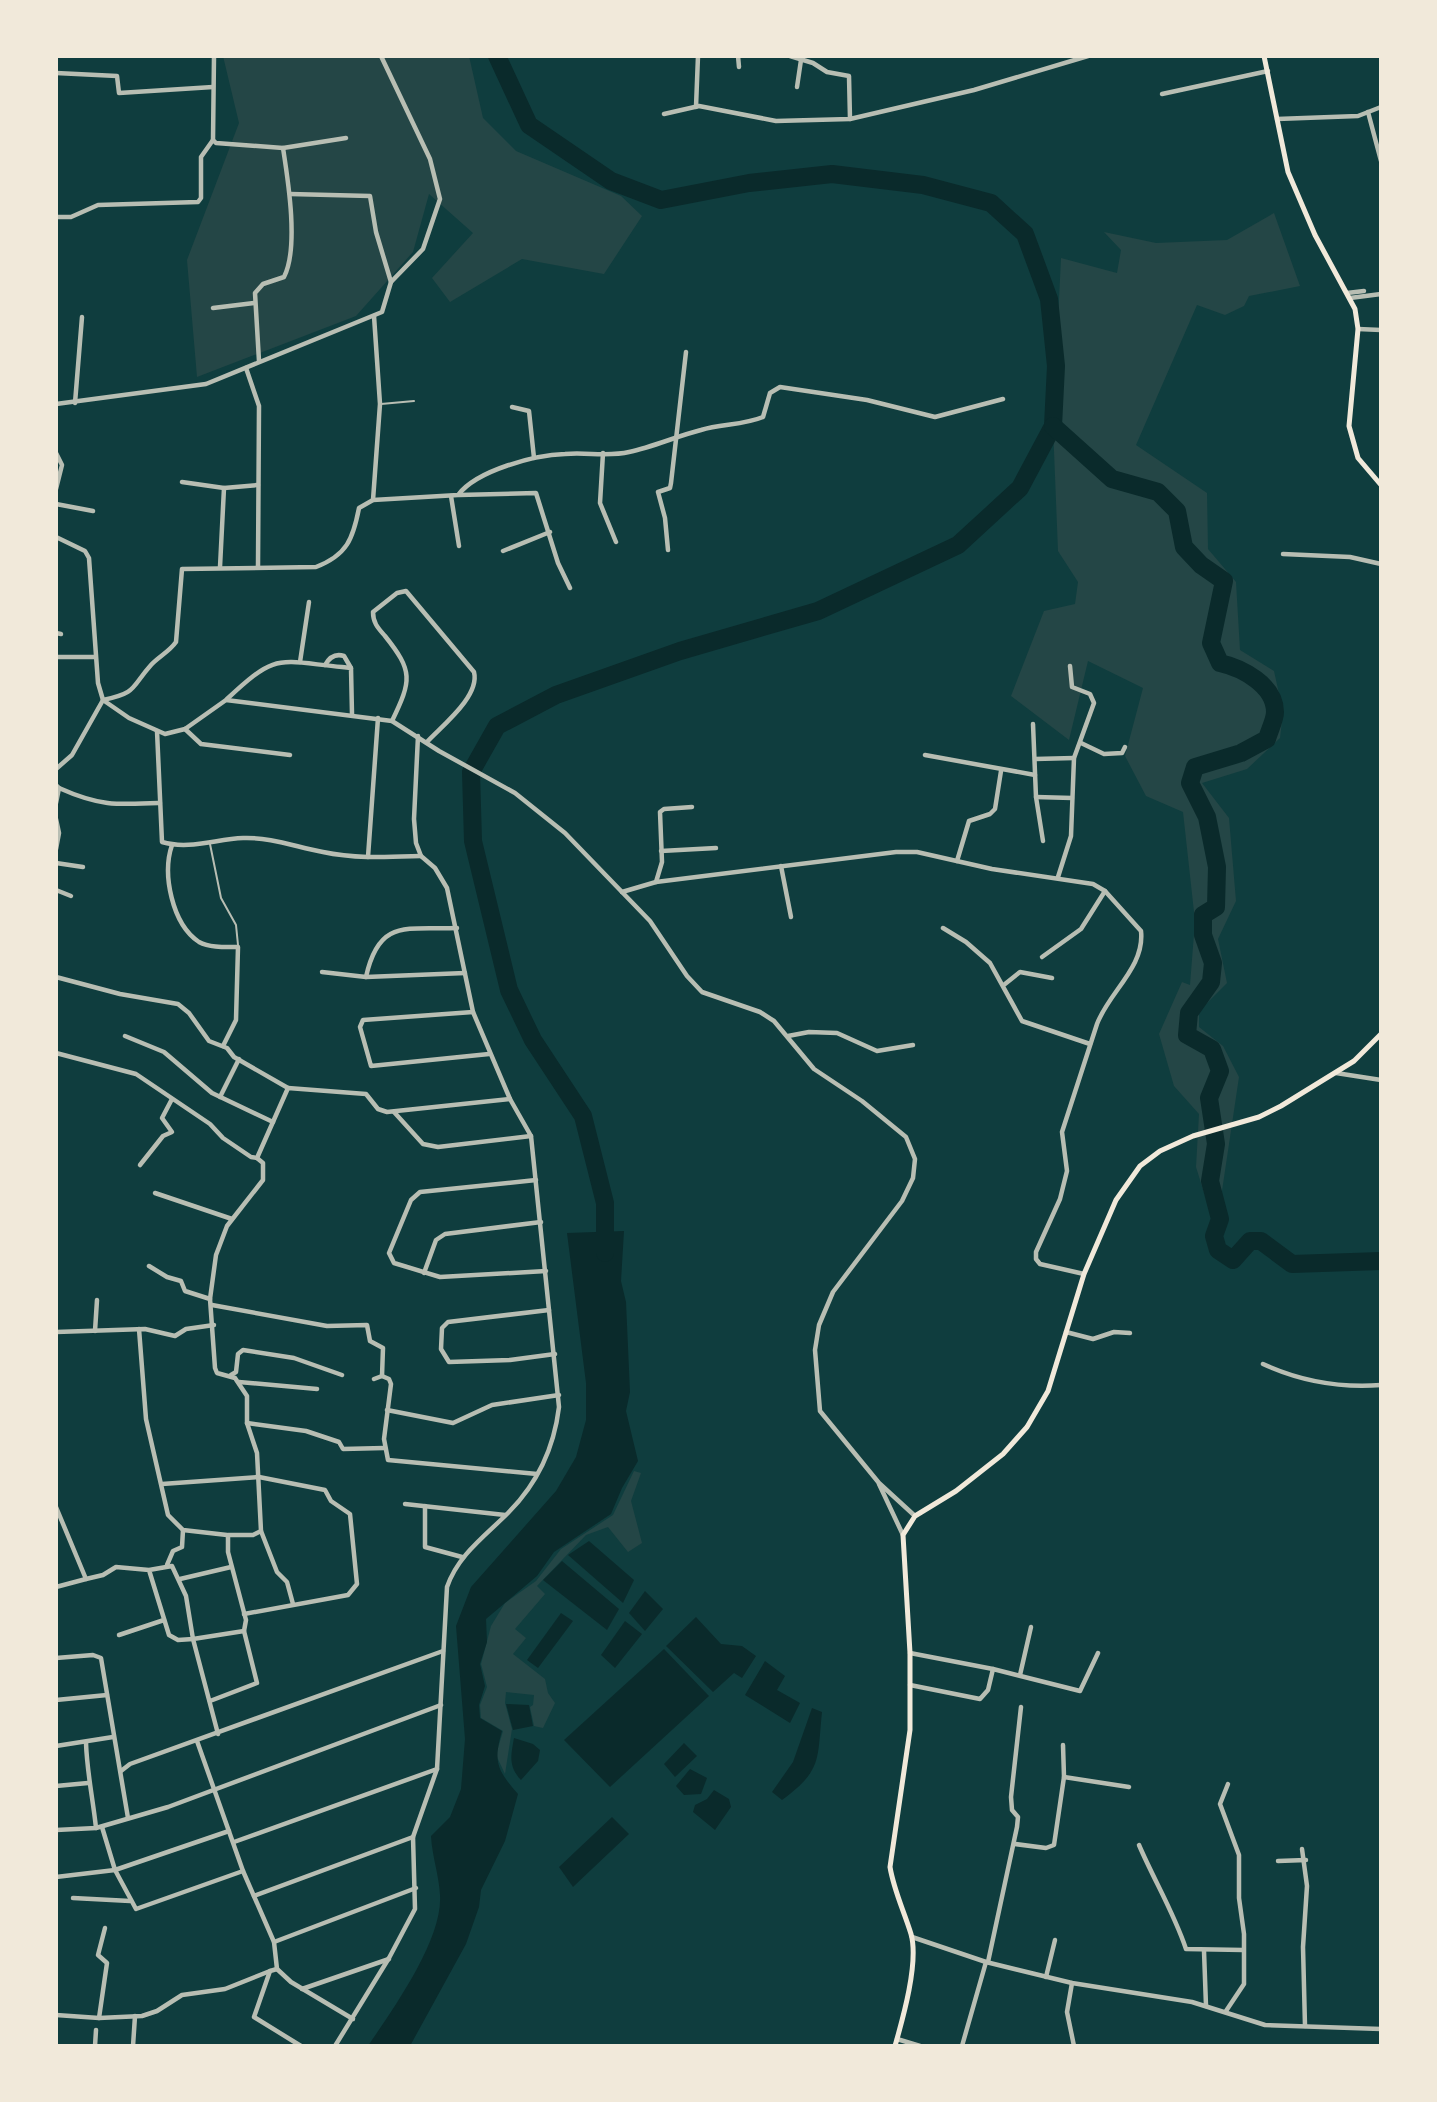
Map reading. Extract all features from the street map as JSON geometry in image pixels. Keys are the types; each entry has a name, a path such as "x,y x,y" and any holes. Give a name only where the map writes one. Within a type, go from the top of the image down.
{"main road":[{"path":"1264,56 1284,158 1297,195 1349,295 1358,329 1349,426 1359,458 1381,485"},
{"path":"896,2043 909,1983 912,1937 894,1889 890,1867 904,1786 910,1730 910,1653 903,1535 915,1517 956,1491 1003,1454 1027,1427 1048,1391 1084,1274 1116,1200 1140,1166 1160,1151 1193,1136 1236,1125 1281,1106 1354,1061 1381,1034"}],"street":[{"path":"56,217 71,217 98,205 198,202 201,198 201,157 213,140 214,56"},
{"path":"56,404 193,387 382,312 391,282 423,249 440,199 430,159 381,56"},
{"path":"696,107 698,56"},
{"path":"738,56 739,67"},
{"path":"790,56 827,72 849,76 850,119"},
{"path":"664,114 696,107 719,108 790,123 850,119 974,90 1088,56"},
{"path":"797,87 801,60"},
{"path":"1162,94 1268,71"},
{"path":"56,73 117,76 120,93 213,87"},
{"path":"1277,119 1358,116 1381,107"},
{"path":"1368,112 1381,161"},
{"path":"213,140 225,145 283,148 346,138"},
{"path":"259,361 254,303 258,287 280,280 288,270 290,194 283,148"},
{"path":"290,194 368,194 391,282"},
{"path":"1349,295 1364,291"},
{"path":"1349,295 1381,295"},
{"path":"213,308 254,303"},
{"path":"373,500 380,404 374,315"},
{"path":"75,403 82,317"},
{"path":"1358,329 1381,330"},
{"path":"668,550 665,518 658,492 671,486 674,436 686,352"},
{"path":"246,368 259,406 258,567"},
{"path":"458,495 464,488 484,477 534,458 627,453 674,436 763,417 770,393 780,387 867,400 929,416 1003,399"},
{"path":"512,407 528,411 534,458"},
{"path":"56,453 62,465 56,489"},
{"path":"603,453 600,503 616,542"},
{"path":"182,482 224,488 258,485"},
{"path":"219,567 224,488"},
{"path":"103,700 127,693 139,683 149,666 176,642 181,569 308,569 328,562 353,538 359,508 373,500 534,492 550,532 558,563 570,588"},
{"path":"452,496 459,546"},
{"path":"56,504 93,511"},
{"path":"503,551 550,532"},
{"path":"56,537 85,551 89,558 94,657 103,700 72,755 56,769"},
{"path":"1283,554 1350,557 1381,564"},
{"path":"392,721 408,679 408,669 375,624 373,612 397,593 406,591 474,672 476,680 467,696 427,742"},
{"path":"300,663 309,602"},
{"path":"325,665 328,659 339,655 344,656 351,668 352,714"},
{"path":"56,657 94,657"},
{"path":"103,700 129,718 157,731 176,733 226,700 265,666 300,663 351,668"},
{"path":"1058,877 1070,836 1074,758 1093,710 1094,697 1072,687 1070,666"},
{"path":"226,700 392,721 439,751 484,774 536,808 622,892 650,921 687,976 702,992 760,1012 788,1036 814,1069 883,1117 906,1137 913,1148 913,1178 902,1201 833,1292 819,1325 816,1350 820,1411 879,1483 915,1517"},
{"path":"368,857 378,718"},
{"path":"1033,724 1036,797 1043,841"},
{"path":"185,729 201,744 290,755"},
{"path":"157,731 162,842 172,845 243,838 283,841 324,852 368,857 421,856"},
{"path":"335,2046 389,1958 415,1909 413,1836 437,1769 447,1587 455,1565 506,1515 538,1475 555,1433 559,1395 531,1136 510,1099 473,1012 447,888 435,868 421,856 416,843 414,819 418,736"},
{"path":"1081,743 1111,755 1122,753 1125,747"},
{"path":"925,755 1001,771 1035,775"},
{"path":"1035,759 1074,758"},
{"path":"957,861 969,821 990,814 995,809 1001,771"},
{"path":"56,803 57,786 90,802 114,805 160,803"},
{"path":"1036,797 1072,798"},
{"path":"656,883 661,851 660,812 664,809 692,807"},
{"path":"56,819 60,833 56,849"},
{"path":"172,845 167,860 170,887 183,922 198,941 209,946 238,947 236,1020 223,1046"},
{"path":"661,851 716,848"},
{"path":"622,892 656,883 905,852 1058,877 1093,884 1105,891 1135,924 1142,939 1140,951 1133,966 1103,1009 1090,1044 1062,1132 1067,1171 1060,1199 1036,1259 1040,1264 1084,1274"},
{"path":"56,863 83,867"},
{"path":"781,866 790,917"},
{"path":"56,890 71,896"},
{"path":"1042,957 1081,929 1105,891"},
{"path":"366,977 377,944 390,932 457,928"},
{"path":"943,928 990,963 1005,984 1017,1015 1023,1021 1090,1044"},
{"path":"323,972 366,977 465,972"},
{"path":"1005,984 1020,972 1052,978"},
{"path":"56,977 120,994 178,1004 190,1013 209,1041 223,1046 239,1059 288,1088 366,1094 378,1109 393,1112 510,1099"},
{"path":"473,1012 363,1020 360,1027 371,1066 489,1054"},
{"path":"788,1036 809,1032 838,1033 877,1051 913,1045"},
{"path":"125,1036 164,1052 181,1070 200,1080 220,1097 273,1122"},
{"path":"56,1053 136,1074 210,1124 247,1155 257,1157 263,1163 263,1180 232,1219 219,1245 211,1302 215,1368 217,1373 231,1375 239,1382 247,1396 247,1423 257,1453 261,1531 277,1572 287,1582 293,1604"},
{"path":"220,1097 239,1059"},
{"path":"1336,1073 1381,1080"},
{"path":"257,1157 288,1088"},
{"path":"140,1165 163,1136 172,1132 162,1118 172,1099"},
{"path":"393,1112 423,1144 438,1147 531,1136"},
{"path":"536,1180 415,1195 389,1253 394,1263 440,1277 546,1271"},
{"path":"156,1193 232,1219"},
{"path":"424,1273 436,1240 445,1234 541,1222"},
{"path":"149,1266 167,1278 181,1281 185,1290 211,1302 327,1326 368,1325 370,1341 383,1348 382,1376"},
{"path":"94,1331 97,1300"},
{"path":"549,1310 448,1322 442,1328 441,1349 449,1362 510,1360 555,1354"},
{"path":"56,1332 139,1329 175,1336 186,1329 214,1325"},
{"path":"139,1329 146,1419 168,1515 183,1530 228,1535 253,1535 261,1531"},
{"path":"1065,1332 1093,1339 1114,1332 1130,1333"},
{"path":"231,1375 236,1372 238,1354 243,1350 294,1358 342,1375"},
{"path":"1263,1364 1313,1381 1381,1385"},
{"path":"374,1380 382,1376"},
{"path":"382,1376 391,1384 385,1457 394,1461 538,1475"},
{"path":"239,1382 317,1390"},
{"path":"387,1409 453,1423 492,1405 559,1395"},
{"path":"247,1423 313,1432 339,1441 343,1449 384,1448"},
{"path":"162,1484 259,1477 322,1489 331,1501 350,1514 357,1584 348,1595 244,1614"},
{"path":"879,1483 903,1535"},
{"path":"405,1504 506,1515"},
{"path":"425,1506 425,1546 462,1558"},
{"path":"56,1507 86,1579"},
{"path":"167,1565 173,1551 182,1547 183,1530"},
{"path":"210,1701 257,1683 244,1631 244,1614 231,1567 228,1535"},
{"path":"56,1587 103,1575 116,1567 149,1570 167,1565 176,1568 218,1734"},
{"path":"180,1579 231,1567"},
{"path":"149,1570 172,1639 193,1639 244,1631"},
{"path":"119,1635 164,1620"},
{"path":"1020,1675 1031,1627"},
{"path":"121,1771 130,1764 443,1651"},
{"path":"910,1653 1020,1675 1080,1691 1098,1653"},
{"path":"56,1658 98,1655 101,1658 128,1819"},
{"path":"910,1685 980,1699 988,1690 993,1669"},
{"path":"56,1700 107,1695"},
{"path":"56,1830 99,1828 128,1819 214,1791 441,1705"},
{"path":"962,2046 987,1962 1015,1844 1018,1817 1012,1810 1011,1797 1021,1707"},
{"path":"56,1746 113,1737"},
{"path":"197,1741 243,1871 274,1942 277,1969 302,1989 353,2019"},
{"path":"86,1743 88,1783 92,1790 99,1828 115,1870 134,1908 139,1909 243,1871"},
{"path":"1015,1844 1046,1848 1054,1845 1064,1777 1063,1745"},
{"path":"234,1842 437,1769"},
{"path":"1064,1777 1129,1787"},
{"path":"56,1786 88,1783"},
{"path":"1226,2011 1244,1984 1239,1856 1220,1804 1228,1784"},
{"path":"56,1877 115,1870 229,1830"},
{"path":"254,1896 413,1836"},
{"path":"1139,1844 1160,1893 1174,1916 1185,1947 1204,1951 1243,1950"},
{"path":"1302,1849 1306,1860 1305,2026"},
{"path":"1278,1861 1306,1860"},
{"path":"274,1942 403,1896 416,1888"},
{"path":"74,1898 130,1902"},
{"path":"99,2018 107,1963 98,1955 105,1928"},
{"path":"912,1937 987,1962 1046,1977 1141,1992 1206,2006 1226,2011 1249,2022 1265,2025 1381,2029"},
{"path":"1046,1977 1055,1940"},
{"path":"1204,1951 1206,2006"},
{"path":"302,1989 389,1958"},
{"path":"56,2015 135,2017 157,2011 181,1995 225,1989 277,1969"},
{"path":"270,1971 254,2017 301,2046"},
{"path":"1072,1983 1066,2012 1074,2046"},
{"path":"133,2046 135,2017"},
{"path":"95,2046 96,2029"},
{"path":"896,2043 920,2046"}],"lane":[{"path":"380,404 414,401"},
{"path":"210,843 221,898 236,925 238,947"}],"shaded area":[{"path":"223,56 469,56 483,118 516,151 621,196 642,216 604,274 522,259 450,302 432,278 473,233 429,194 413,252 356,316 197,377 187,260 239,123"},
{"path":"1274,213 1300,286 1249,296 1244,306 1225,315 1197,305 1136,445 1207,493 1208,549 1236,582 1240,650 1274,671 1283,712 1280,738 1247,769 1202,783 1229,818 1236,901 1218,939 1227,983 1199,1011 1199,1027 1223,1046 1239,1077 1216,1231 1196,1167 1199,1114 1174,1086 1159,1034 1182,982 1190,985 1195,921 1183,812 1146,796 1125,756 1143,688 1088,661 1069,740 1011,696 1044,611 1075,604 1078,582 1058,551 1053,426 1061,258 1117,273 1121,250 1104,232 1156,243 1227,240"},
{"path":"624,1231 621,1281 626,1302 630,1392 626,1411 638,1461 611,1514 554,1552 537,1576 486,1619 487,1642 480,1664 485,1686 479,1705 480,1718 502,1731 498,1751 499,1765 501,1772 518,1794 505,1841 481,1890 479,1907 466,1944 410,2046 368,2046 414,1974 425,1953 439,1913 440,1895 431,1836 450,1817 461,1789 465,1739 456,1626 471,1587 556,1491 576,1457 586,1420 586,1383 567,1233"},
{"path":"634,1471 641,1473 631,1501 642,1543 628,1552 608,1527 586,1535 537,1586 545,1594 515,1629 526,1638 513,1654 545,1679 548,1693 555,1703 543,1728 534,1726 530,1707 533,1705 534,1695 506,1692 505,1703 512,1729 505,1774 496,1755 503,1731 481,1718 480,1705 487,1687 481,1664 491,1626 505,1603 536,1581 561,1549 613,1515"},
{"path":"589,1541 634,1580 623,1603 568,1555"},
{"path":"562,1561 619,1609 607,1630 543,1580"},
{"path":"645,1591 663,1609 645,1631 629,1613"},
{"path":"561,1613 573,1621 538,1668 527,1660"},
{"path":"696,1617 721,1644 742,1646 756,1656 742,1678 734,1673 713,1692 666,1646"},
{"path":"625,1621 642,1634 615,1668 601,1655"},
{"path":"664,1649 709,1696 610,1787 564,1740"},
{"path":"765,1661 785,1676 777,1690 800,1703 790,1723 745,1695"},
{"path":"506,1704 529,1705 533,1726 513,1730"},
{"path":"812,1708 822,1712 818,1753 805,1780 782,1800 772,1792 793,1762"},
{"path":"514,1738 533,1744 540,1750 538,1761 521,1780 512,1765"},
{"path":"684,1743 697,1756 675,1777 664,1764"},
{"path":"690,1769 707,1778 701,1794 684,1795 676,1786"},
{"path":"714,1790 729,1799 731,1807 715,1830 693,1812 695,1805 707,1799"},
{"path":"612,1817 629,1834 573,1887 559,1867"}],"waterway":[{"path":"497,56 529,125 611,181 661,200 749,183 832,174 923,185 991,203 1025,234 1049,299 1056,366 1053,426 1020,488 958,545 818,611 680,651 556,695 497,726 471,772 473,841 509,990 533,1040 583,1116 605,1203 605,1253"},
{"path":"1053,426 1112,479 1158,492 1177,511 1184,547 1201,565 1224,581 1211,643 1220,663 1256,679 1274,702 1275,715 1267,739 1241,753 1195,767 1190,783 1207,817 1217,867 1216,907 1203,915 1203,935 1213,963 1211,982 1189,1013 1187,1035 1212,1049 1220,1071 1209,1098 1216,1144 1210,1181 1220,1219 1214,1236 1218,1250 1233,1260 1250,1241 1261,1241 1292,1264 1381,1261"}]}
